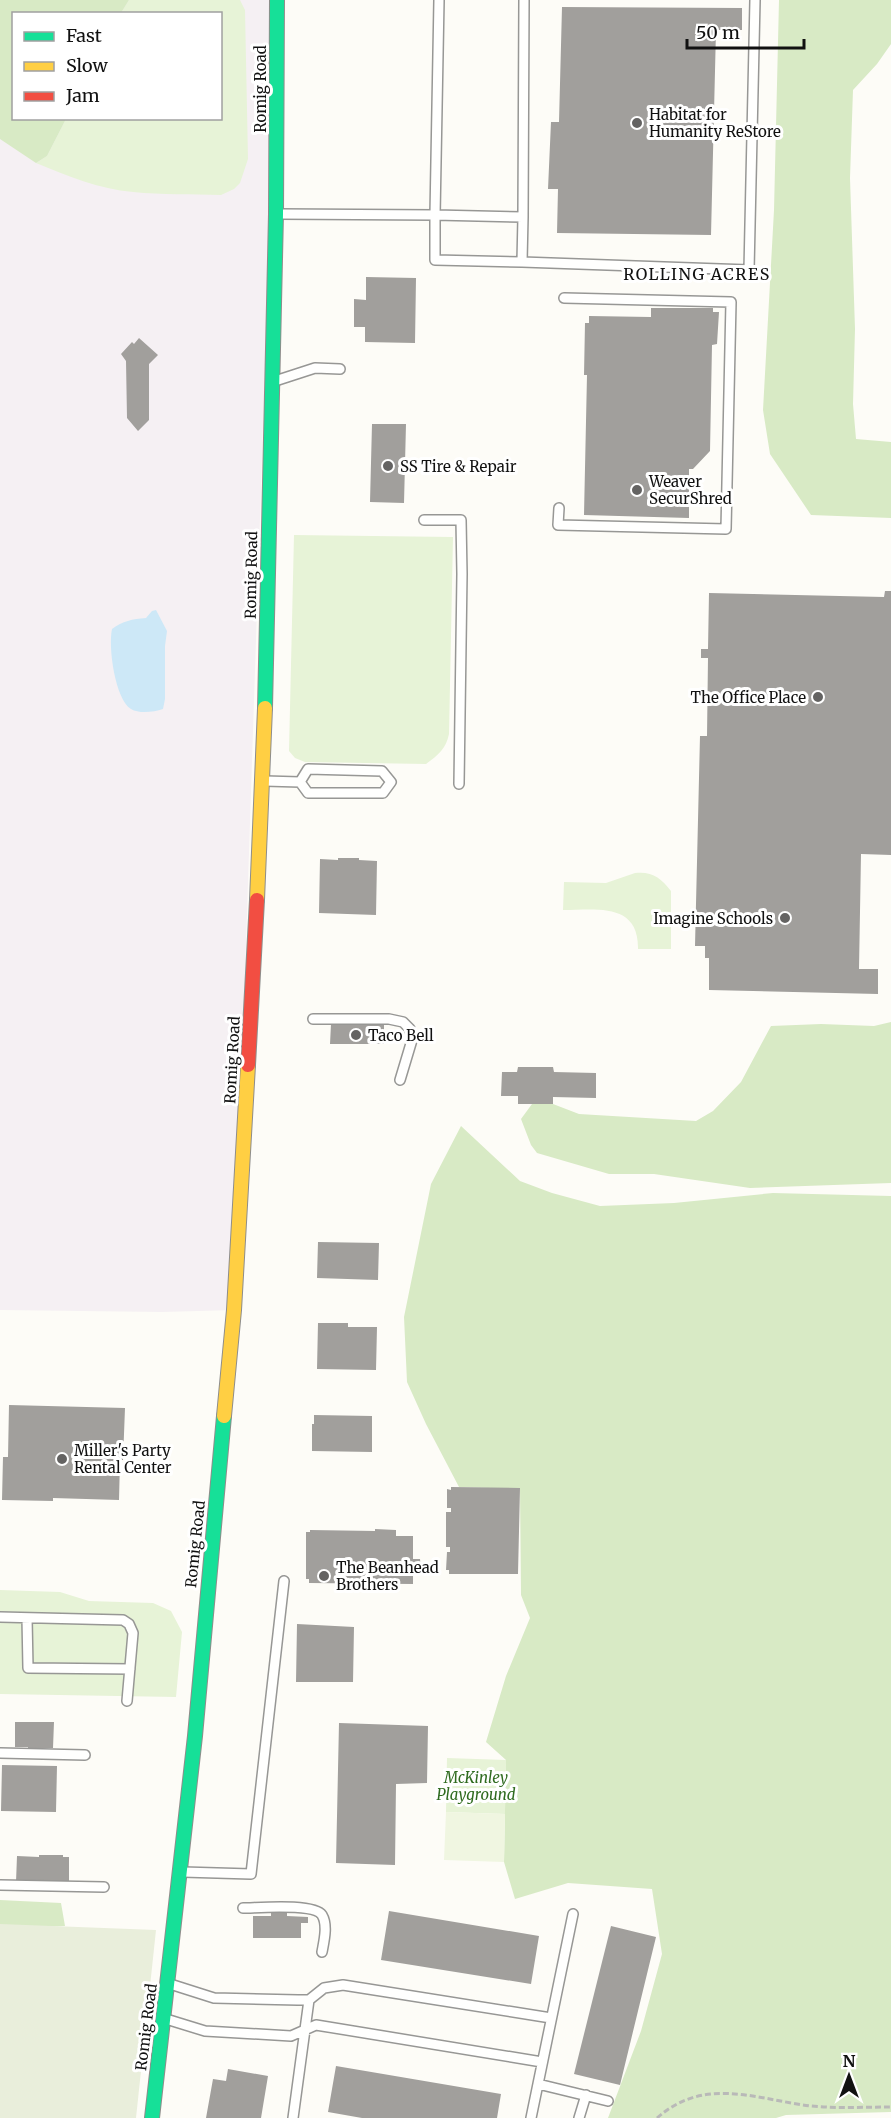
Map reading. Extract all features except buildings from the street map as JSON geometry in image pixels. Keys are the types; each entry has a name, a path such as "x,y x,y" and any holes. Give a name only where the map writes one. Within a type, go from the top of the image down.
{"street":[{"name":"Romig Road","path":"152,2118 195,1736 234,1310 262,780 276,214 277,0"}],"lane":[{"path":"439,0 435,260 749,270 755,0"},
{"path":"522,262 524,0"},
{"path":"276,214 523,217"},
{"path":"559,508 558,525 726,529 731,302 564,298"},
{"path":"271,382 315,368 340,369"},
{"path":"424,519 461,520 459,784"},
{"path":"308,769 382,771 392,782 382,794 308,793 300,782 308,769"},
{"path":"262,780 300,782"},
{"path":"313,1019 389,1019 403,1022 410,1029 412,1040 400,1080"},
{"path":"180,1872 251,1874 284,1581"},
{"path":"0,1617 123,1620 129,1624 133,1633 128,1701"},
{"path":"27,1618 28,1668 130,1669"},
{"path":"0,1753 85,1755"},
{"path":"0,1885 104,1887"},
{"path":"243,1908 307,1908 319,1911 325,1924 322,1952"},
{"path":"531,2118 573,1914"},
{"path":"168,1984 214,1998 309,2000 324,1988 343,1986 552,2018"},
{"path":"293,2118 309,2000"},
{"path":"164,2019 205,2031 291,2036 316,2025 542,2062"},
{"path":"538,2084 608,2101"},
{"path":"579,2118 586,2095"}],"path":[{"path":"657,2118 678,2102 711,2094 763,2096 804,2105 891,2107"}],"shaded area":[{"path":"0,0 277,0 234,1310 162,1312 0,1310"}],"green space":[{"path":"0,0 129,0 122,12 12,12 12,120 65,120 47,156 36,163 0,139"},
{"path":"129,0 240,0 245,10 248,159 240,183 234,189 221,195 155,194 120,190 83,181 36,163 47,156 65,120 222,120 222,12 122,12"},
{"path":"779,0 891,0 891,44 877,64 853,90 850,178 855,329 853,404 856,439 891,442 891,518 811,515 770,454 763,410 774,210"},
{"path":"294,535 453,537 449,734 441,751 426,764 305,762 295,758 289,751"},
{"path":"635,873 656,876 671,891 671,949 638,949 636,934 631,923 623,916 613,912 589,909 563,910 564,882 606,883"},
{"path":"891,1022 891,1183 750,1188 654,1174 609,1174 537,1153 531,1145 521,1119 532,1104 553,1104 579,1114 696,1121 713,1111 741,1082 771,1026 821,1024 874,1026"},
{"path":"461,1126 520,1181 552,1193 600,1206 674,1203 773,1193 891,1196 891,2112 786,2115 776,2118 608,2118 641,2031 662,1954 652,1889 568,1883 515,1899 504,1862 506,1760 486,1742 506,1676 530,1618 521,1595 520,1489 459,1487 407,1382 404,1317 431,1184"},
{"path":"0,1590 60,1592 89,1601 153,1603 171,1611 182,1632 176,1697 0,1694"},
{"name":"McKinley Playground","path":"447,1758 506,1760 505,1814 446,1812"},
{"path":"446,1812 505,1814 504,1862 444,1860"},
{"path":"0,1900 61,1903 65,1926 0,1929"},
{"path":"0,1924 156,1930 136,2118 0,2118"}],"water":[{"path":"156,610 167,631 165,699 163,709 138,712 125,703 117,684 112,660 112,629 128,621 146,618"}],"traffic: fast":[{"path":"265,708 276,214 277,0"},
{"path":"152,2118 195,1736 224,1416"}],"traffic: slow":[{"path":"257,900 265,708"},
{"path":"224,1416 234,1310 248,1065"}],"traffic: jam":[{"path":"248,1065 257,900"}],"place":[{"name":"Habitat for Humanity ReStore","path":"637,123"},
{"name":"SS Tire & Repair","path":"388,466"},
{"name":"Weaver SecurShred","path":"637,490"},
{"name":"The Office Place","path":"818,697"},
{"name":"Imagine Schools","path":"785,918"},
{"name":"Taco Bell","path":"356,1035"},
{"name":"Miller's Party Rental Center","path":"62,1459"},
{"name":"The Beanhead Brothers","path":"324,1576"}],"district":[{"name":"ROLLING ACRES","path":"697,274"}]}
